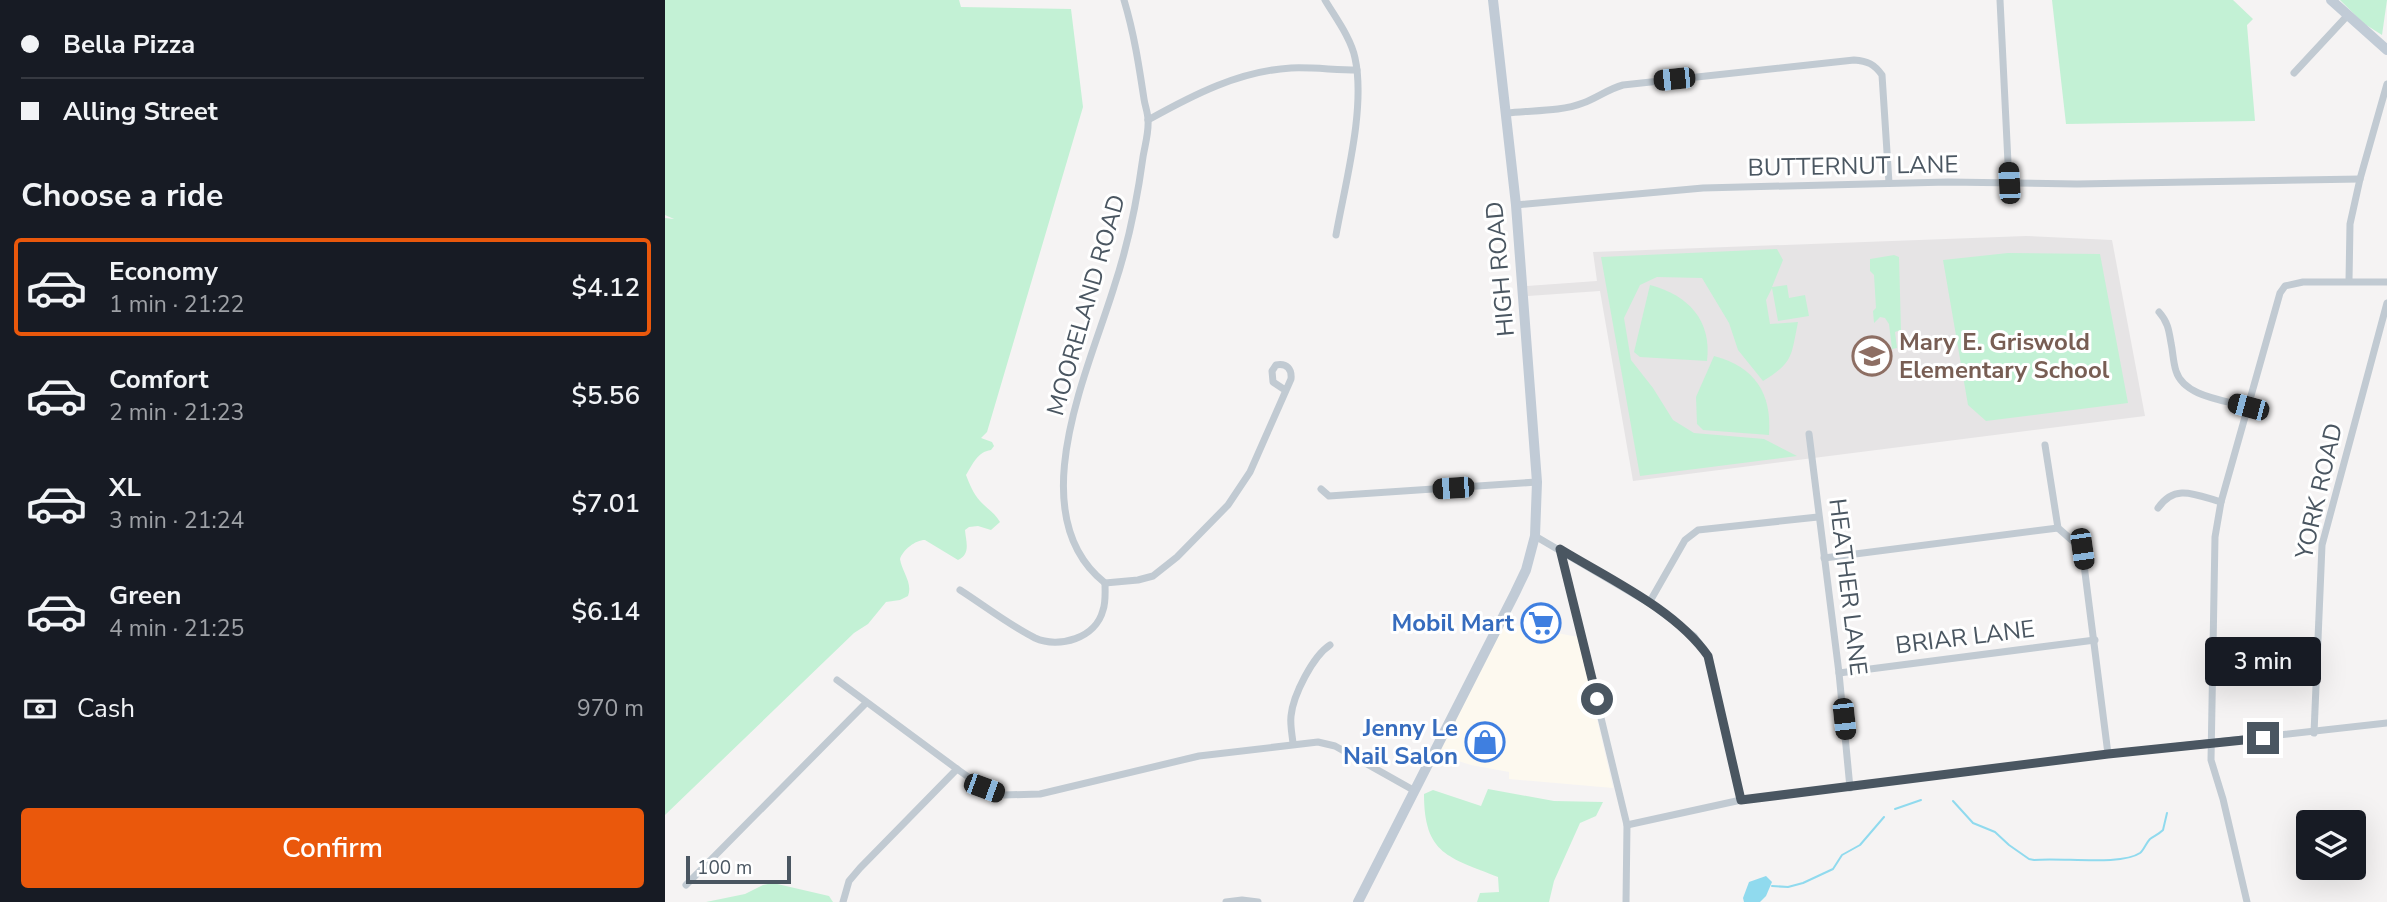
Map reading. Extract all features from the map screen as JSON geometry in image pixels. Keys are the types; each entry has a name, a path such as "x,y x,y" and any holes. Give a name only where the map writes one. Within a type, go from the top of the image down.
{"main road":[{"name":"HIGH ROAD","path":"1359,902 1515,593 1526,570 1535,536 1537,482 1516,205 1493,0"},
{"path":"2331,0 2387,50"}],"street":[{"name":"MOORELAND ROAD","path":"1105,583 1089,568 1077,551 1070,533 1065,491 1066,461 1076,401 1114,288 1133,221 1149,120 1124,0"},
{"path":"1325,0 1355,55 1358,88 1354,131 1336,235"},
{"path":"2000,0 2009,183"},
{"path":"2294,73 2347,16"},
{"path":"1507,113 1585,103 1610,88 1623,85 1866,61 1875,65 1882,75 1889,183"},
{"path":"1149,120 1218,85 1254,74 1291,68 1357,70"},
{"path":"2349,281 2350,224 2387,84"},
{"name":"BUTTERNUT LANE","path":"1516,205 1680,190 1889,183 2077,184 2360,179"},
{"path":"2247,902 2211,760 2215,537 2221,502 2280,293 2285,286 2303,282 2387,282"},
{"name":"YORK ROAD","path":"2314,733 2322,545 2387,303"},
{"path":"2159,312 2168,326 2176,372 2181,380 2189,388 2203,394 2248,407"},
{"path":"960,590 1035,638 1071,641 1086,633 1100,619 1105,583 1153,576 1177,557 1228,505 1250,472 1285,390"},
{"name":"HEATHER LANE","path":"1809,434 1839,673 1850,788"},
{"path":"2045,445 2058,528 2082,549 2108,754"},
{"path":"1321,489 1329,496 1537,482"},
{"path":"2158,508 2165,497 2175,493 2197,495 2221,502"},
{"path":"1649,603 1685,540 1698,530 1818,517"},
{"path":"1824,558 2058,528"},
{"path":"1535,536 1649,603 1694,636 1708,656 1741,800"},
{"path":"1560,549 1627,825 1626,902"},
{"name":"BRIAR LANE","path":"1839,673 2095,640"},
{"path":"1293,743 1293,705 1314,660 1321,650 1330,645"},
{"path":"837,680 984,788 1004,795 1041,794 1199,756 1318,742 1335,746 1415,791"},
{"path":"687,885 866,703"},
{"path":"1627,825 1741,800 2108,754 2387,723"},
{"path":"843,902 849,881 860,868 957,769"},
{"path":"1226,902 1258,902"}],"shaded area":[{"name":"Mary E. Griswold Elementary School","path":"2026,236 2112,240 2145,416 1633,481 1600,291 1528,296 1527,286 1597,281 1593,252"},
{"path":"1504,623 1578,637 1613,788 1509,779 1509,772 1471,765 1452,759 1440,751"}],"green space":[{"path":"665,0 959,0 961,7 1071,9 1083,107 987,432 981,438 992,442 994,446 979,456 966,475 982,504 1000,522 991,530 978,526 965,530 966,551 958,560 925,540 910,546 900,559 908,582 908,596 886,602 868,624 854,633 665,815 665,218 674,219 665,215"},
{"path":"2052,0 2233,0 2253,19 2247,25 2255,121 2066,124"},
{"path":"2340,0 2387,0 2382,35 2363,23"},
{"path":"1777,249 1783,260 1772,287 1787,285 1789,298 1805,295 1809,316 1778,321 1772,288 1766,300 1770,324 1798,322 1786,363 1763,381 1738,350 1729,323 1702,278 1657,277 1640,285 1624,318 1631,360 1673,420 1694,433 1764,439 1797,456 1640,476 1601,257"},
{"path":"2008,253 2100,254 2128,403 1986,421 1968,405 1943,260"},
{"path":"1894,255 1899,257 1901,330 1895,332 1897,348 1892,349 1889,324 1885,318 1880,317 1874,323 1874,275 1870,271 1870,259"},
{"path":"1650,285 1676,295 1695,311 1706,333 1707,361 1640,357 1634,352"},
{"path":"1714,356 1740,367 1758,384 1767,406 1769,435 1703,430 1697,424 1696,397"},
{"path":"1488,789 1554,801 1603,802 1596,816 1580,823 1554,881 1549,902 1477,902 1480,893 1499,892 1498,877 1453,858 1434,842 1425,814 1424,794 1433,790 1481,806"},
{"path":"773,883 829,896 833,902 706,902 745,894"}],"water":[{"path":"1766,876 1772,882 1766,896 1760,902 1744,902 1749,882"}],"waterway":[{"path":"1895,809 1921,800"},
{"path":"1953,801 1973,823 1995,832 2009,845 2034,860 2105,860 2131,857 2140,853 2150,839 2163,830 2167,813"},
{"path":"1772,886 1788,887 1803,883 1833,869 1842,855 1860,845 1884,817"}],"place":[{"name":"Mary E. Griswold Elementary School","path":"1872,356"},
{"name":"Mobil Mart","path":"1541,623"},
{"name":"Jenny Le Nail Salon","path":"1485,742"}],"route":[{"path":"1597,699 1560,549 1649,603 1694,636 1708,656 1741,800 2108,754 2263,738"}]}
